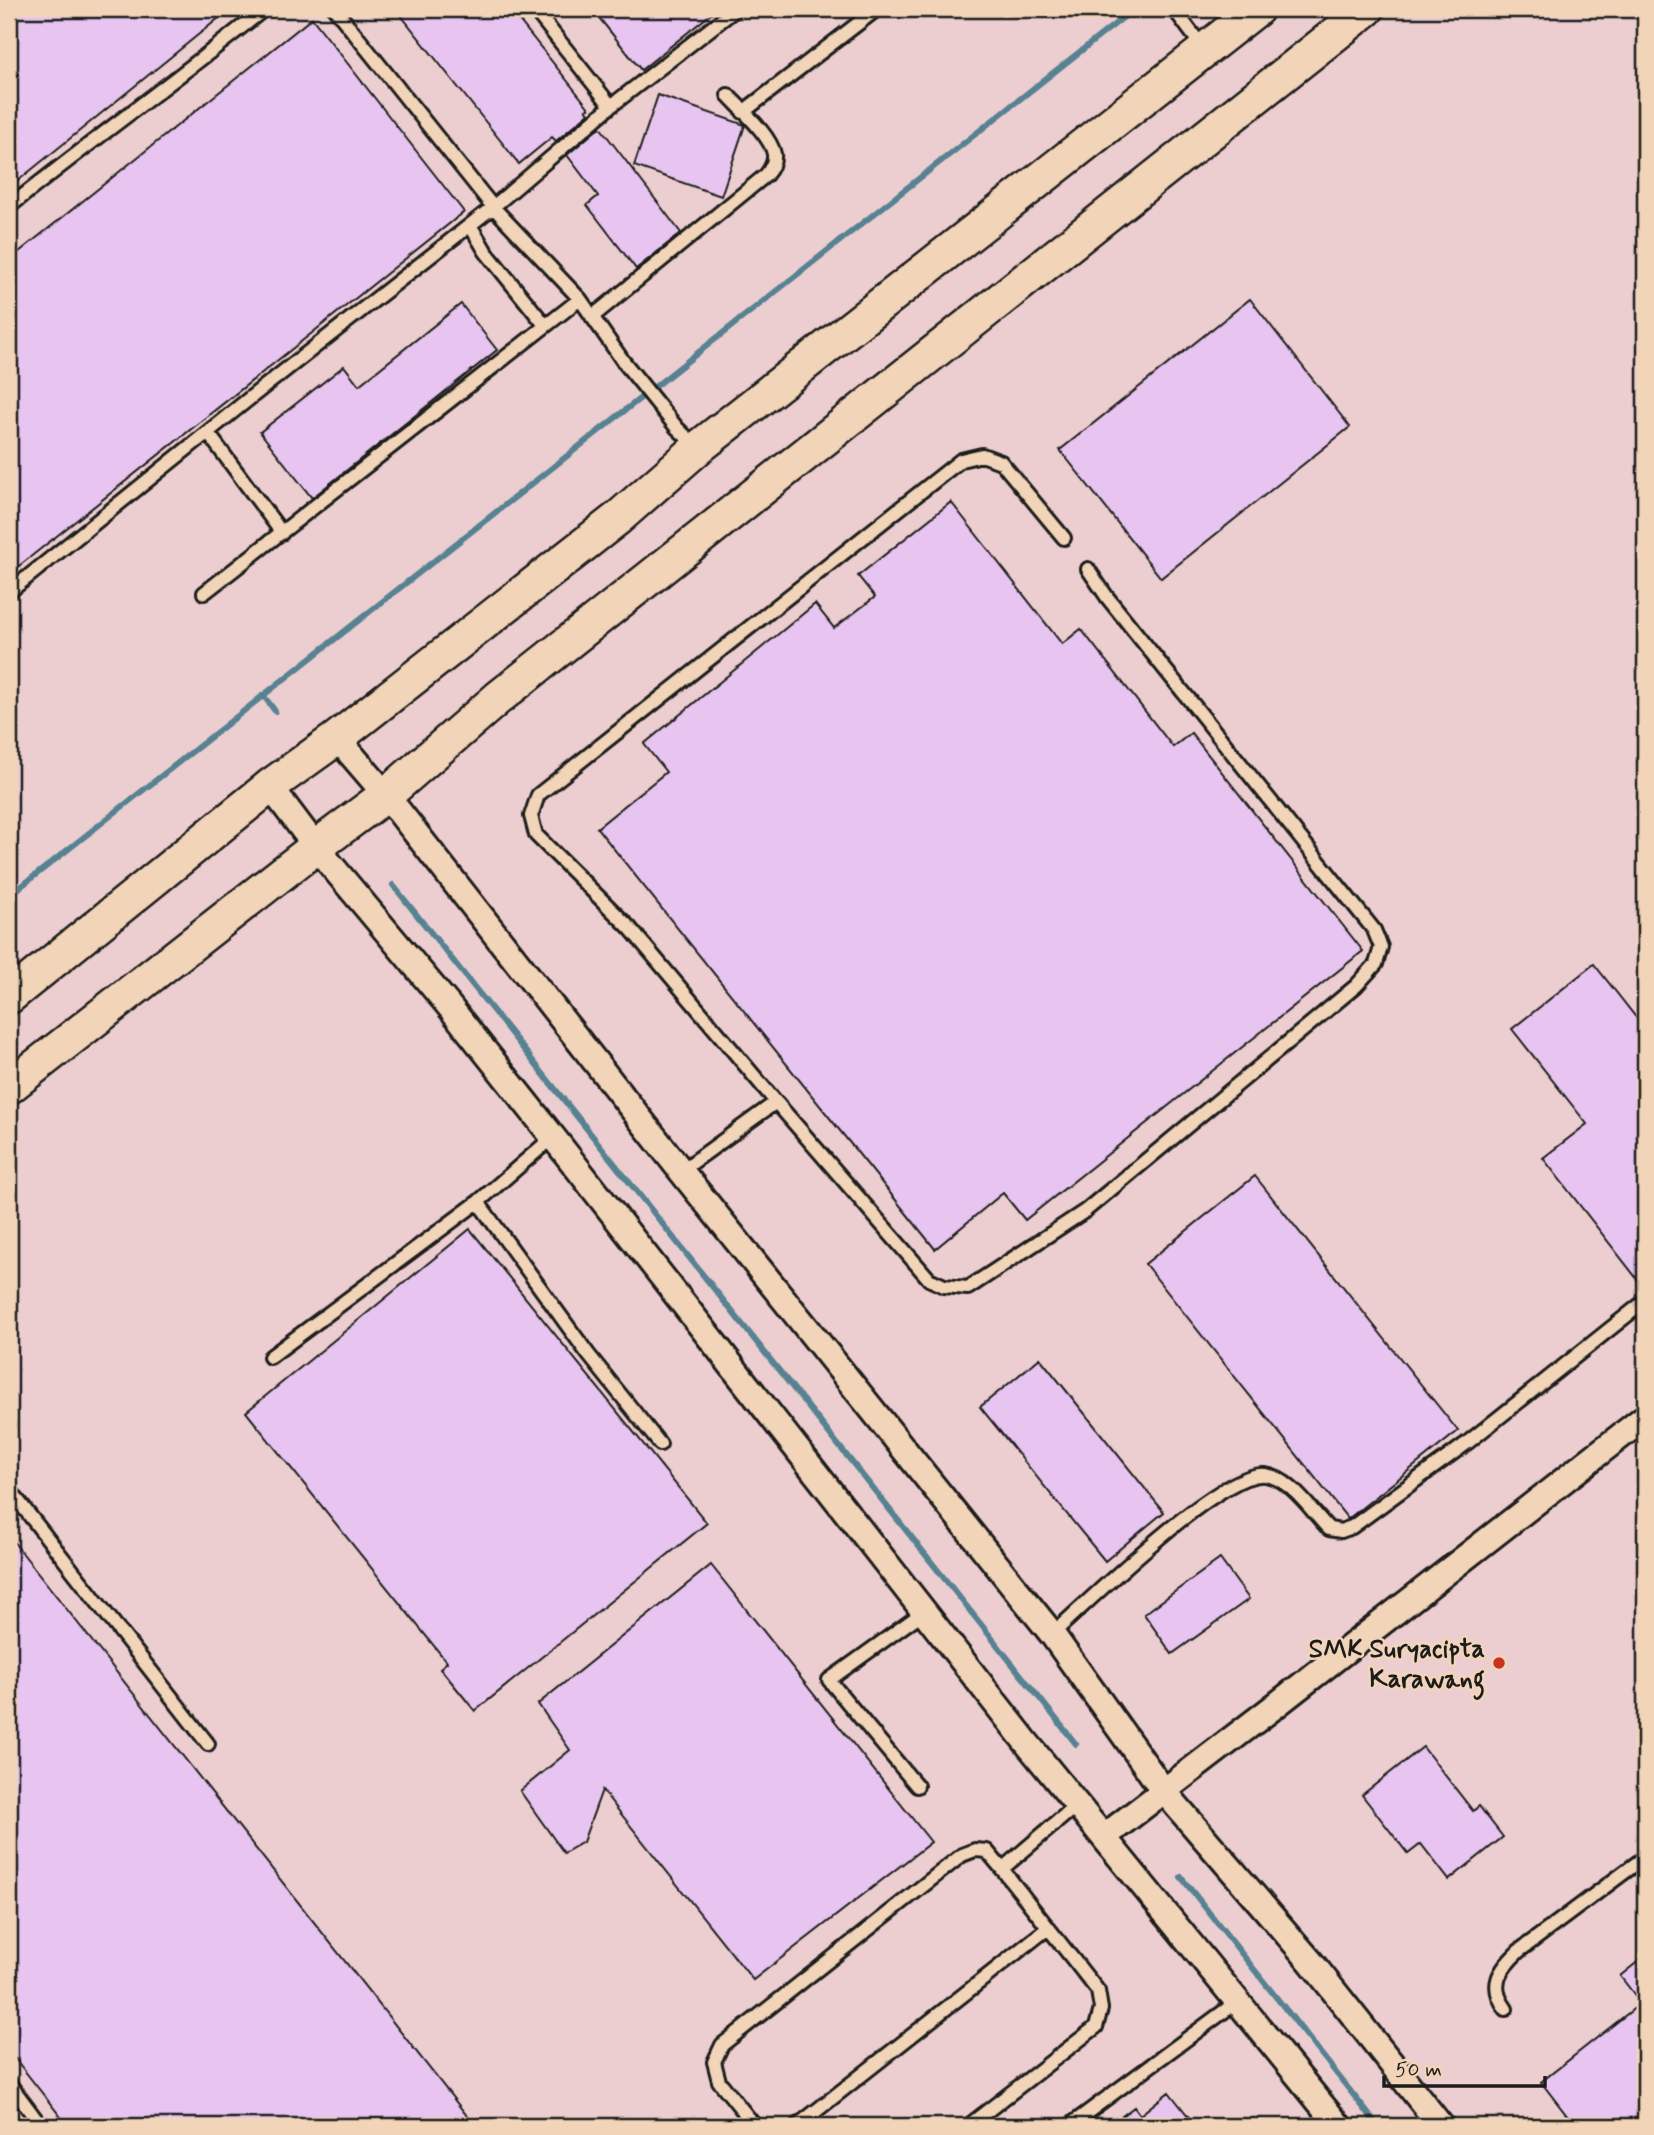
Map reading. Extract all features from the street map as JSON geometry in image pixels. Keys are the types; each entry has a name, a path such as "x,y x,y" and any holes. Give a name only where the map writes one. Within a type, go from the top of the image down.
{"street":[{"path":"9,997 270,786 337,738 618,517 687,438 1257,9"},
{"path":"9,1087 386,795 498,698 1367,9"},
{"path":"337,738 386,795 681,1171 1052,1634 1163,1790 1311,1962 1441,2126"},
{"path":"270,786 316,847 449,1006 553,1137 1027,1742 1339,2126"},
{"path":"1105,1836 1645,1417"}],"lane":[{"path":"9,207 89,142 208,55 264,9"},
{"path":"335,9 493,206 580,299 623,361 687,438"},
{"path":"534,9 611,106"},
{"path":"9,592 470,225 611,106 736,9"},
{"path":"743,112 877,9"},
{"path":"1174,9 1205,50"},
{"path":"592,317 766,175 772,166 775,155 769,141 729,95"},
{"path":"470,225 486,252 545,325"},
{"path":"204,593 580,299"},
{"path":"208,433 282,533"},
{"path":"1064,538 1001,462 982,455 961,460 538,795 531,816 536,835 630,928 929,1279 944,1286 968,1289 1085,1211 1356,986 1376,964 1381,947 1374,930 1116,608 1088,569"},
{"path":"681,1171 776,1102"},
{"path":"270,1357 478,1202 553,1137"},
{"path":"478,1202 588,1354 660,1444"},
{"path":"1052,1634 1192,1509 1247,1476 1267,1475 1295,1489 1329,1529 1341,1531 1352,1527 1467,1443 1645,1301"},
{"path":"9,1489 208,1744"},
{"path":"916,1786 829,1680 925,1611"},
{"path":"1002,1869 1079,1804"},
{"path":"755,2126 719,2081 714,2062 722,2045 962,1854 975,1850 987,1851 1002,1869 1098,1991 1101,2009 1096,2027 968,2126"},
{"path":"1506,2010 1497,1998 1498,1976 1506,1963 1645,1857"},
{"path":"797,2126 1048,1928"},
{"path":"1069,2126 1238,2001"},
{"path":"9,2083 41,2126"}],"shaded area":[{"path":"9,9 1645,9 1645,2126 9,2126"}],"building":[{"path":"9,9 230,9 9,188"},
{"path":"396,9 510,9 589,108 586,109 589,113 556,141 552,137 519,164"},
{"path":"592,9 717,9 641,70"},
{"path":"312,18 464,212 9,574 9,260"},
{"path":"658,95 745,125 721,196 634,166"},
{"path":"600,127 681,233 636,269 587,205 598,196 567,155"},
{"path":"1250,299 1350,427 1161,578 1060,450"},
{"path":"461,304 497,350 312,498 260,432 344,366 359,385"},
{"path":"951,502 1062,644 1081,629 1173,747 1191,733 1363,951 1025,1220 1003,1193 935,1249 597,828 666,772 644,744 815,604 834,628 875,597 858,576"},
{"path":"1594,964 1645,1029 1645,1289 1543,1158 1587,1124 1512,1029"},
{"path":"1255,1176 1458,1431 1348,1519 1145,1264"},
{"path":"470,1229 707,1523 475,1711 440,1668 447,1662 246,1412"},
{"path":"1040,1358 1164,1512 1105,1561 980,1407"},
{"path":"9,1536 475,2126 68,2126 9,2051"},
{"path":"1220,1559 1249,1599 1172,1654 1144,1614"},
{"path":"711,1565 931,1842 753,1980 602,1790 583,1842 564,1853 520,1791 570,1750 538,1704"},
{"path":"1423,1747 1473,1811 1479,1806 1503,1837 1449,1880 1421,1844 1408,1854 1362,1795"},
{"path":"1645,1956 1645,2126 1575,2126 1541,2082 1641,2003 1620,1976"},
{"path":"1169,2092 1196,2126 1109,2126 1134,2107 1140,2115"}],"waterway":[{"path":"9,896 1134,9"},
{"path":"263,695 275,711"},
{"path":"393,885 1076,1744"},
{"path":"1181,1877 1378,2126"}],"place":[{"name":"SMK Suryacipta Karawang","path":"1499,1663"}]}
